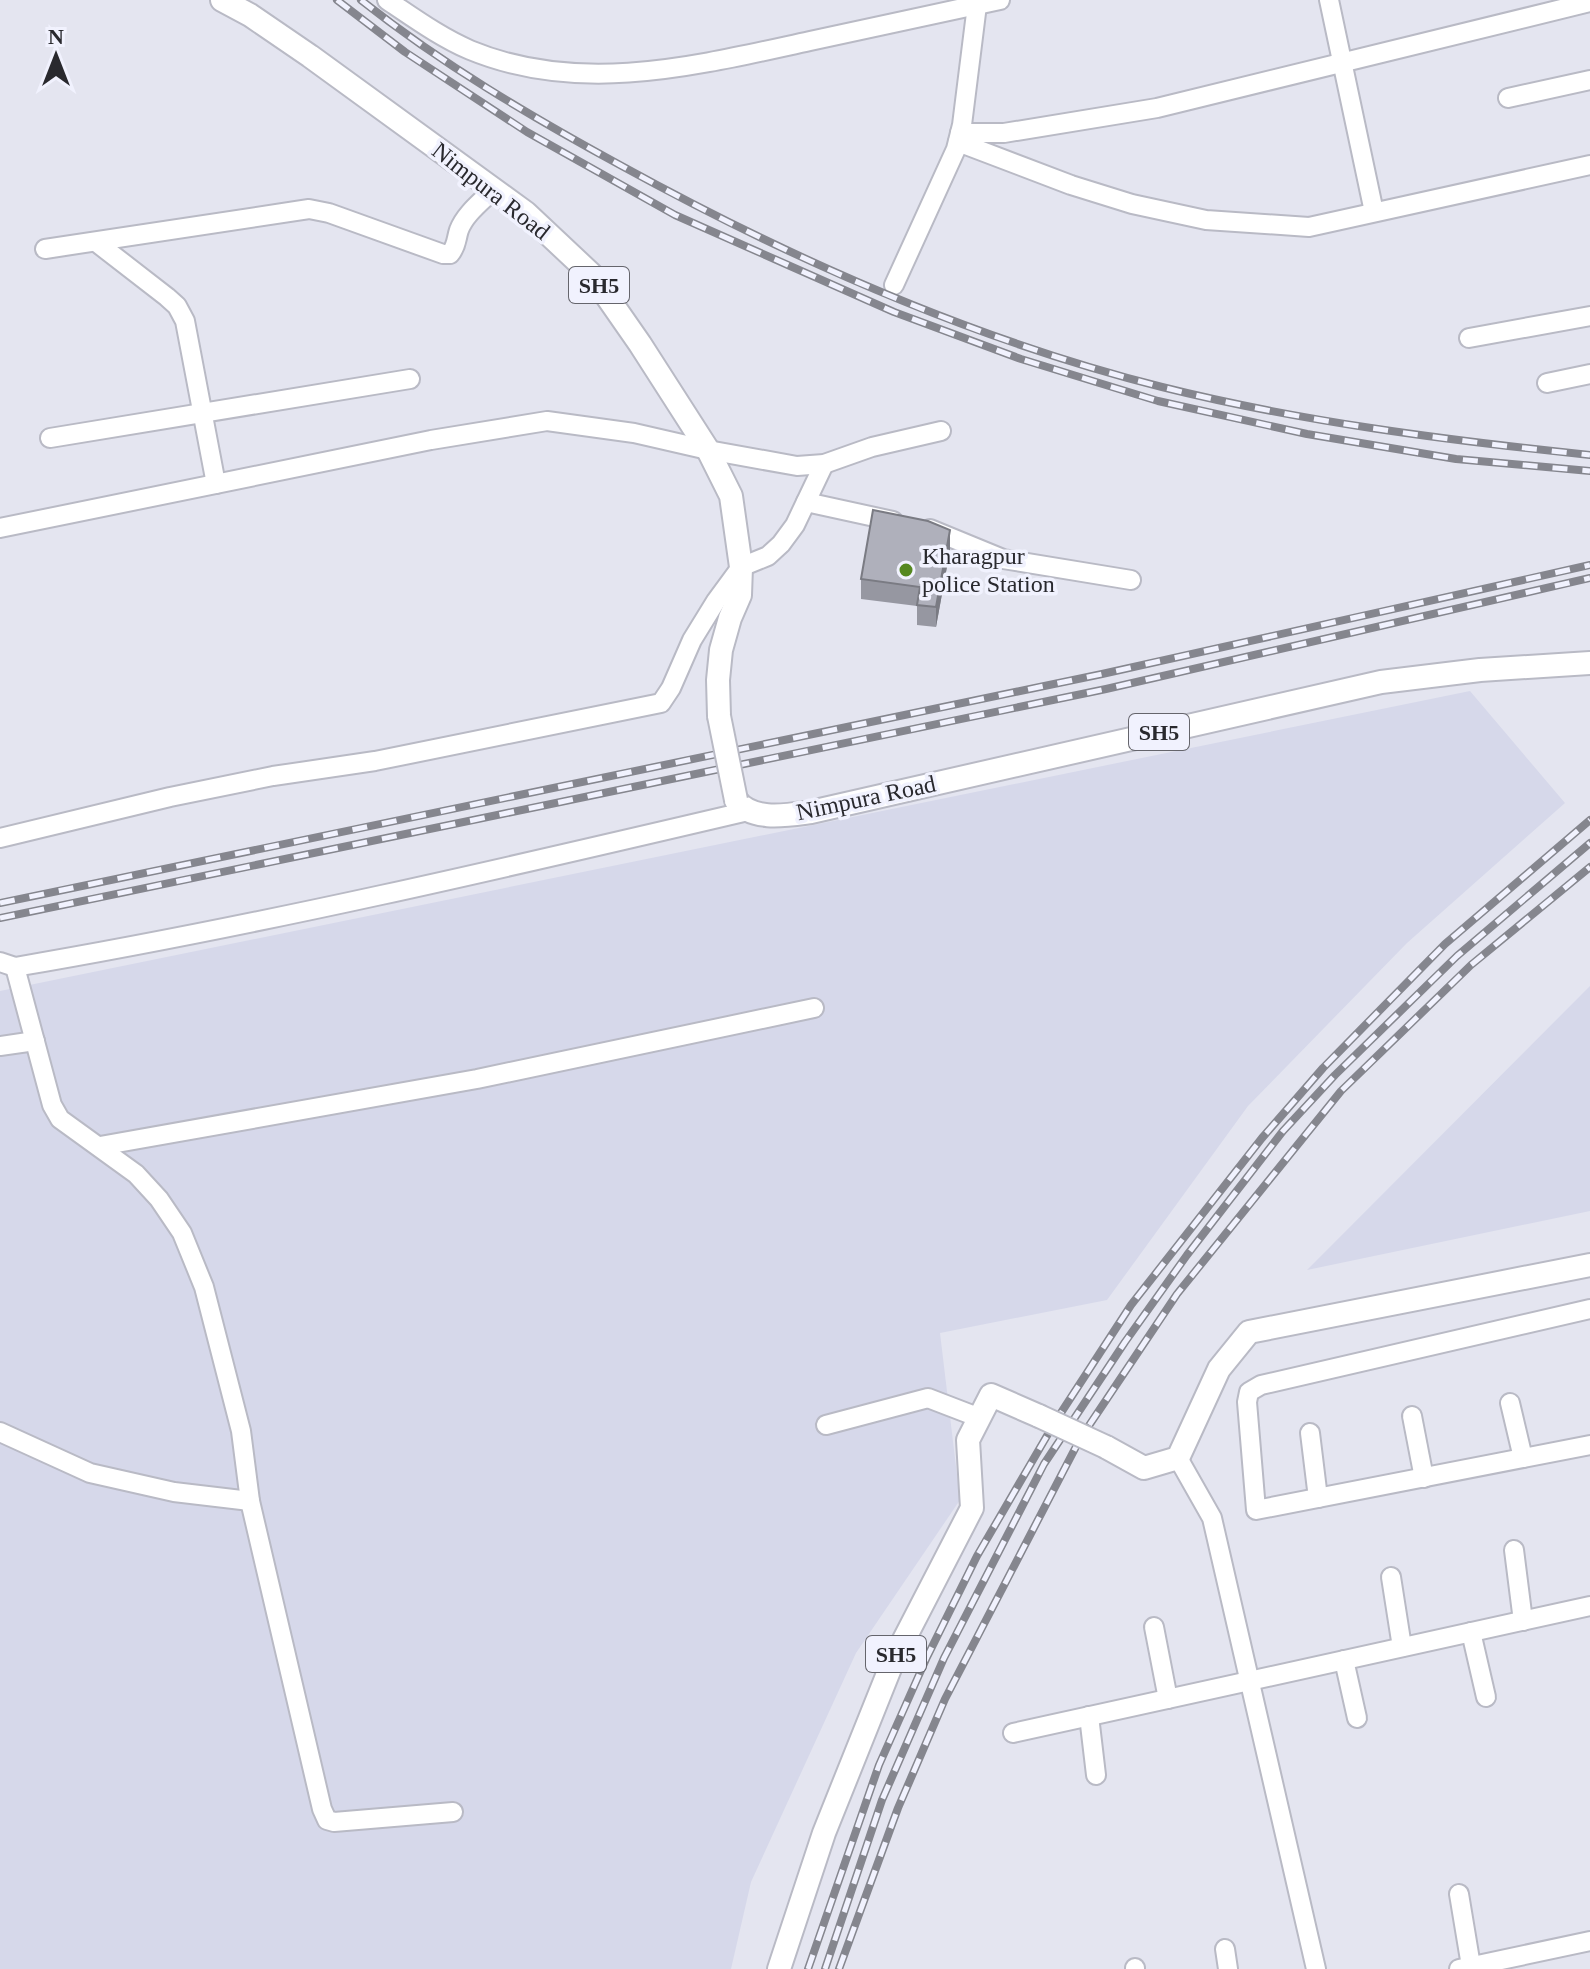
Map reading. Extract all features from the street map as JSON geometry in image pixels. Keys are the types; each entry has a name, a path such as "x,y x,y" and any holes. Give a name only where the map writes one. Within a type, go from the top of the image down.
{"main road":[{"name":"Nimpura Road","path":"222,0 310,56 526,213 592,275 640,344 708,450 731,496 741,567 740,595 721,650 719,716 742,806 759,814 811,812 1381,682 1480,670 1590,663"},
{"path":"980,1418 991,1395 1106,1447 1144,1468 1178,1458 1219,1369 1249,1332 1590,1265"},
{"name":"SH5","path":"779,1969 824,1833 893,1661 972,1508 968,1440 980,1418"}],"street":[{"path":"387,0 428,28 471,50 520,65 581,75 629,74 719,61 997,0"},
{"path":"1329,0 1374,212"},
{"path":"959,138 1157,108 1590,2"},
{"path":"894,285 959,138 977,5"},
{"path":"1508,98 1590,80"},
{"path":"959,138 1117,200 1206,220 1309,227 1590,165"},
{"path":"45,249 309,209 450,254 456,247 459,230 469,214 493,190"},
{"path":"96,242 177,306 185,321 216,484"},
{"path":"1469,338 1590,316"},
{"path":"1547,383 1590,374"},
{"path":"50,438 410,379"},
{"path":"0,528 431,440 547,421 634,433 784,466 824,464 872,447 941,431"},
{"path":"0,838 214,788 375,761 661,703 692,640 741,567 768,556 781,544 795,525 824,464"},
{"path":"806,502 911,525 1003,559 1131,580"},
{"path":"453,1812 334,1822 327,1820 250,1501 241,1431 204,1287 182,1233 152,1190 100,1146 60,1119 52,1105 35,1041 8,965 123,949 380,898 742,806"},
{"path":"100,1146 477,1079 814,1008"},
{"path":"0,1046 35,1041"},
{"path":"1590,1309 1261,1385 1249,1392 1247,1402 1256,1510 1590,1445"},
{"path":"826,1425 928,1398 980,1418"},
{"path":"1510,1403 1523,1458"},
{"path":"1412,1416 1424,1478"},
{"path":"0,1432 90,1473 174,1492 250,1501"},
{"path":"1310,1433 1318,1498"},
{"path":"1178,1458 1212,1518 1316,1969"},
{"path":"1514,1550 1523,1621"},
{"path":"1391,1577 1402,1647"},
{"path":"1013,1733 1590,1606"},
{"path":"1154,1627 1168,1699"},
{"path":"1471,1632 1486,1697"},
{"path":"1344,1660 1357,1718"},
{"path":"1089,1716 1096,1775"},
{"path":"1459,1894 1465,1968 1590,1941"},
{"path":"1225,1949 1228,1969"}],"shaded area":[{"path":"1470,691 1565,803 1407,943 1248,1106 1107,1300 940,1333 960,1500 856,1653 751,1882 731,1969 0,1969 0,991"},
{"path":"1590,986 1590,1211 1307,1270"}],"building":[{"name":"Kharagpur police Station","path":"873,510 928,521 950,530 936,607 917,605 920,587 861,579"}],"railway":[{"path":"337,0 405,52 527,132 675,215 894,312 1021,359 1158,401 1307,434 1456,459 1590,471"},
{"path":"361,0 487,88 620,165 750,233 952,320 1091,368 1215,399 1374,428 1590,455"},
{"path":"0,903 1102,674 1590,565"},
{"path":"0,918 1106,689 1590,578"},
{"path":"808,1969 879,1765 927,1657 977,1556 1055,1422 1131,1305 1262,1138 1323,1068 1445,944 1590,820"},
{"path":"825,1969 882,1800 944,1658 1044,1464 1125,1342 1187,1255 1283,1131 1335,1075 1457,956 1590,843"},
{"path":"839,1969 898,1808 945,1699 1080,1439 1177,1294 1341,1091 1471,965 1590,867"}],"place":[{"name":"Kharagpur police Station","path":"906,570"}]}
